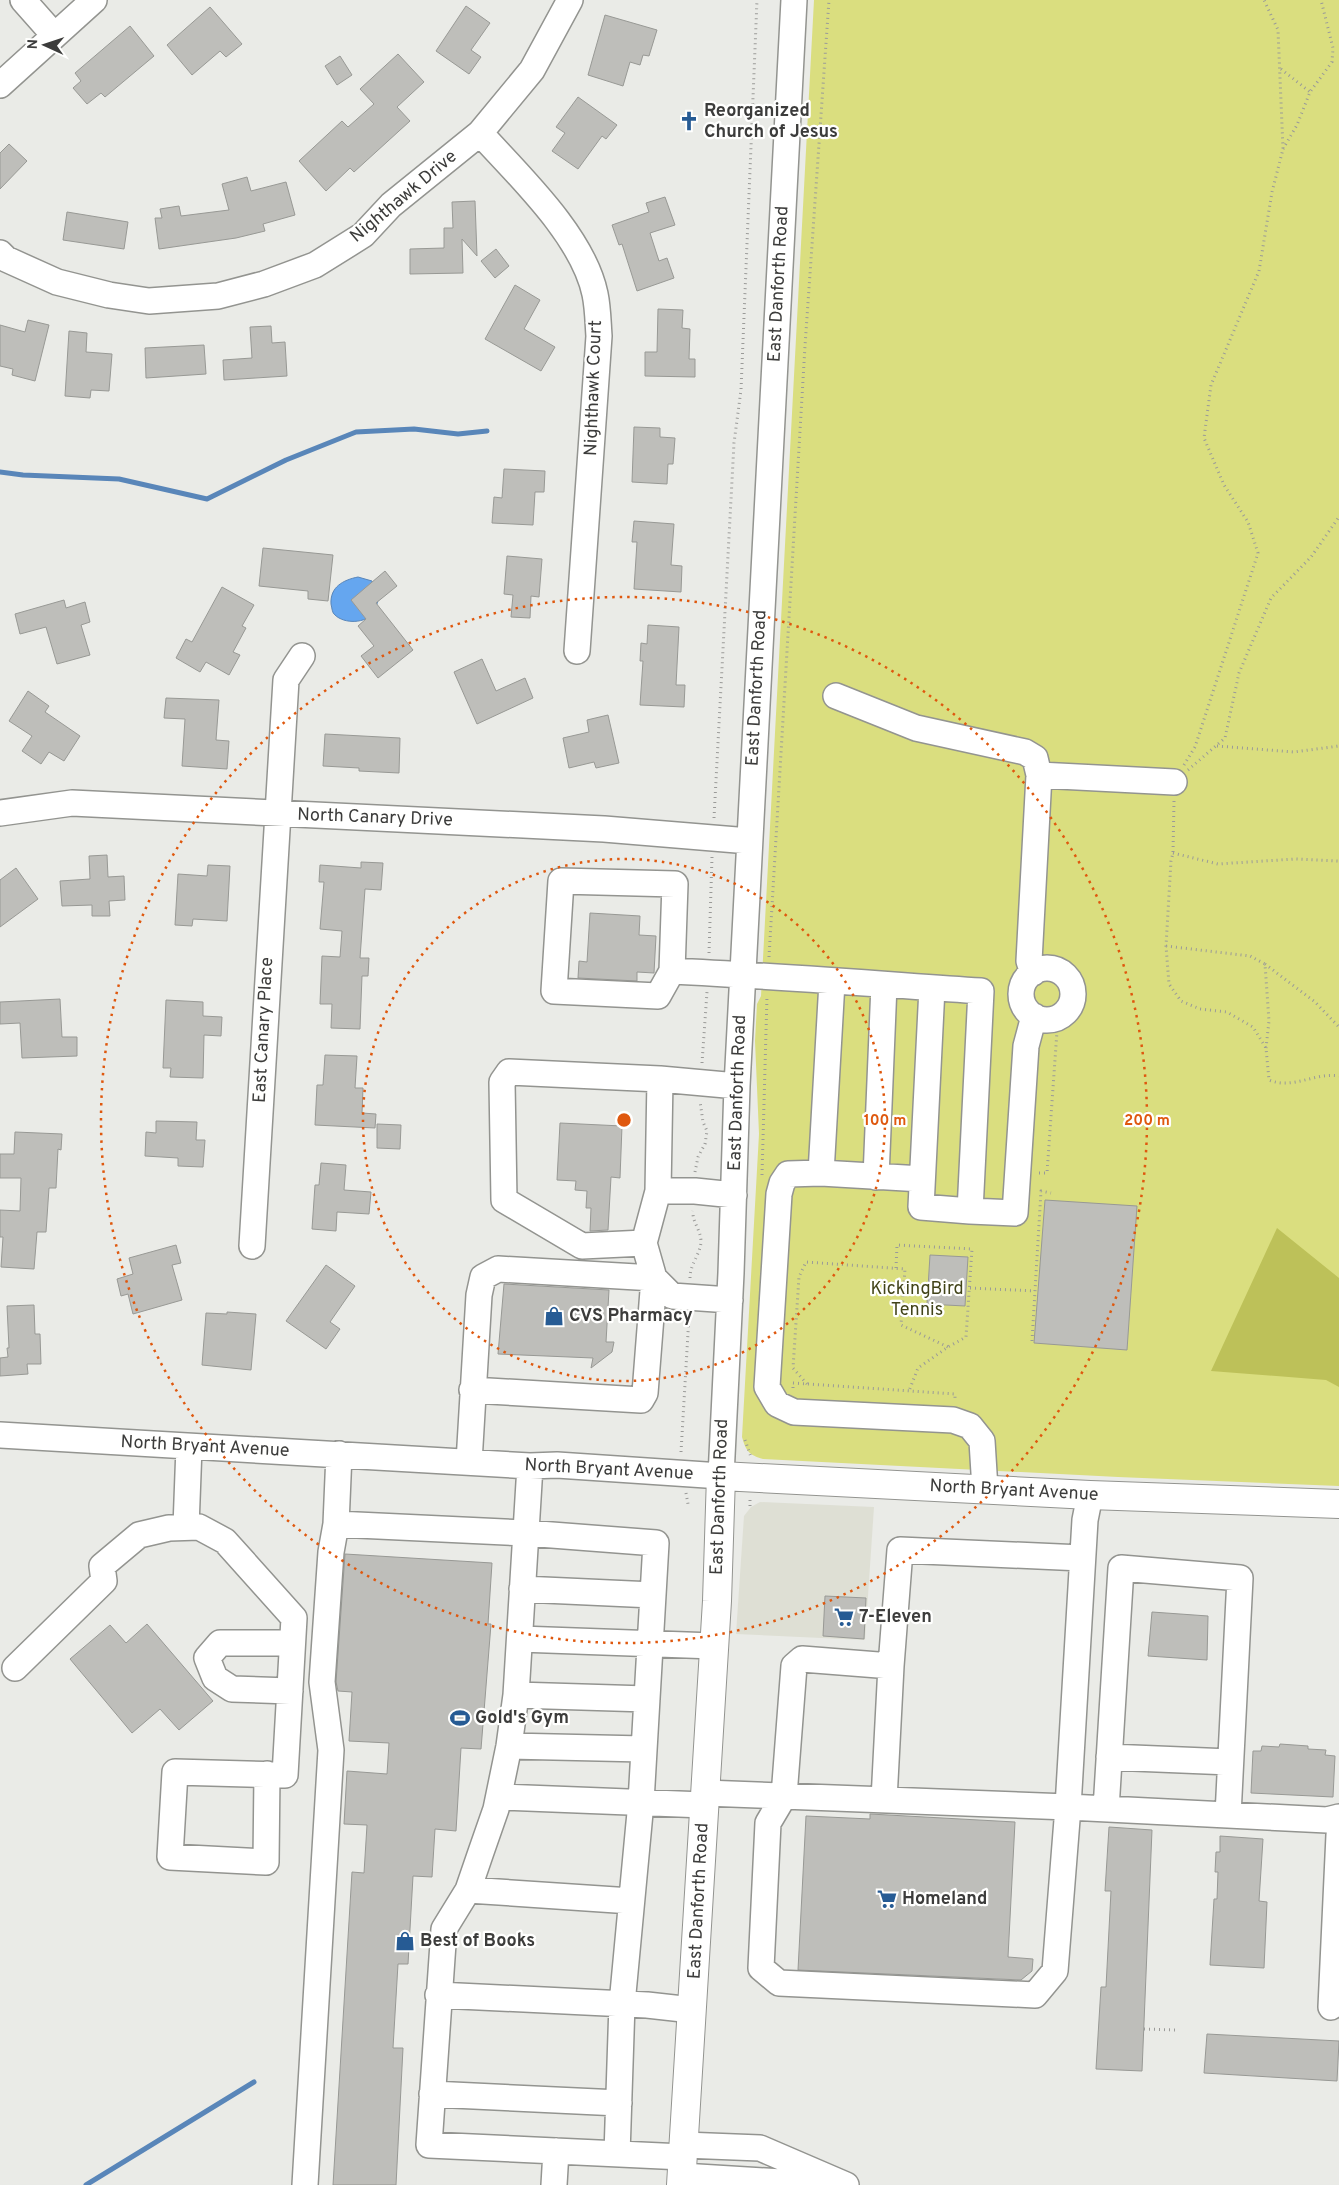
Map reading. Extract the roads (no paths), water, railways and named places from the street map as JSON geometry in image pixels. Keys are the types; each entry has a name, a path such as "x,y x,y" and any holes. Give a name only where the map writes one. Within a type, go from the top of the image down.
{"main road":[{"name":"North Bryant Avenue","path":"721,1476 1090,1495 1339,1504"},
{"name":"East Danforth Road","path":"683,2166 714,1646 721,1476"}],"street":[{"path":"23,0 54,35"},
{"path":"0,85 94,0"},
{"name":"Nighthawk Drive","path":"0,254 57,282 149,301 218,296 264,284 315,264 363,235 391,206 480,133 532,70 570,0"},
{"name":"East Danforth Road","path":"721,1476 749,841 794,0"},
{"name":"Nighthawk Court","path":"480,133 549,210 581,256 595,294 599,336 577,651"},
{"name":"East Canary Place","path":"252,1246 286,680 302,656"},
{"path":"836,696 916,728 1025,752 1034,758 1039,774 1029,961 1033,973"},
{"path":"1039,774 1174,782"},
{"name":"North Canary Drive","path":"0,813 72,803 604,829 749,841"},
{"path":"561,881 675,884 672,972 658,996 554,991 561,881"},
{"path":"672,972 981,991 1038,1009 1070,1006 1073,998 1070,982 1065,974 1049,968 1033,973 1023,986 1038,1009"},
{"path":"821,1172 832,982"},
{"path":"876,1177 884,985"},
{"path":"932,988 921,1207 1015,1213 1026,1046 1038,1009"},
{"path":"970,1211 981,991"},
{"path":"644,1243 582,1246 504,1200 502,1082 509,1072 660,1078 701,1084 737,1086"},
{"path":"472,1390 641,1400 644,1392 654,1278 644,1243 658,1192 660,1078"},
{"path":"922,1179 821,1172 788,1174 782,1183 779,1194 767,1387 777,1404 793,1402 952,1420 970,1426 982,1441 985,1489"},
{"path":"658,1192 695,1191 734,1194"},
{"path":"469,1462 478,1295 483,1277 498,1269 654,1278 672,1296 730,1300"},
{"name":"North Bryant Avenue","path":"0,1435 530,1466 557,1465 721,1476"},
{"path":"186,1527 189,1447"},
{"path":"305,2185 331,1750 322,1682 331,1552 336,1524 339,1454"},
{"path":"530,1466 516,1694 509,1746 499,1797 468,1890 444,1929 429,2145 617,2154 683,2166 830,2185"},
{"path":"891,1666 802,1659 794,1666 784,1796 768,1823 761,1968 780,1983 1035,1995 1055,1971 1068,1807 1085,1520 1090,1495"},
{"path":"336,1524 526,1533 656,1543 641,1802 622,2004 617,2154"},
{"path":"15,1668 104,1581 102,1566 138,1535 168,1528 199,1527 225,1541 294,1618 286,1775 267,1774 175,1772 170,1857 266,1862 267,1774"},
{"path":"884,1800 891,1666 900,1550 1082,1562 1120,1568 1240,1578 1228,1815"},
{"path":"1106,1809 1120,1568"},
{"path":"522,1589 653,1595"},
{"path":"520,1640 714,1646"},
{"path":"290,1691 232,1689 215,1678 207,1658 220,1643 292,1643"},
{"path":"1076,1669 1114,1672"},
{"path":"516,1694 647,1700"},
{"path":"509,1746 644,1749"},
{"path":"1110,1757 1230,1762"},
{"path":"499,1797 641,1802 784,1796 1068,1807 1327,1820 1339,1817"},
{"path":"1330,2008 1339,1835"},
{"path":"468,1890 631,1901"},
{"path":"438,1995 622,2004 692,2010"},
{"path":"432,2094 619,2103"},
{"path":"683,2166 760,2148 846,2185"},
{"path":"554,2185 556,2151"}],"water":[{"path":"358,577 372,581 379,598 374,612 366,619 361,621 344,620 333,612 331,598 338,585"}],"waterway":[{"path":"0,472 23,475 119,479 207,499 286,460 356,432 414,429 458,434 487,431"},
{"path":"86,2185 254,2082"}],"place":[{"name":"Reorganized Church of Jesus","path":"689,121"},
{"name":"CVS Pharmacy","path":"554,1316"},
{"name":"7-Eleven","path":"844,1617"},
{"name":"Gold's Gym","path":"460,1718"},
{"name":"Homeland","path":"887,1899"},
{"name":"Best of Books","path":"405,1941"}],"park label":[{"name":"KickingBird Tennis","path":"917,1299"}]}
